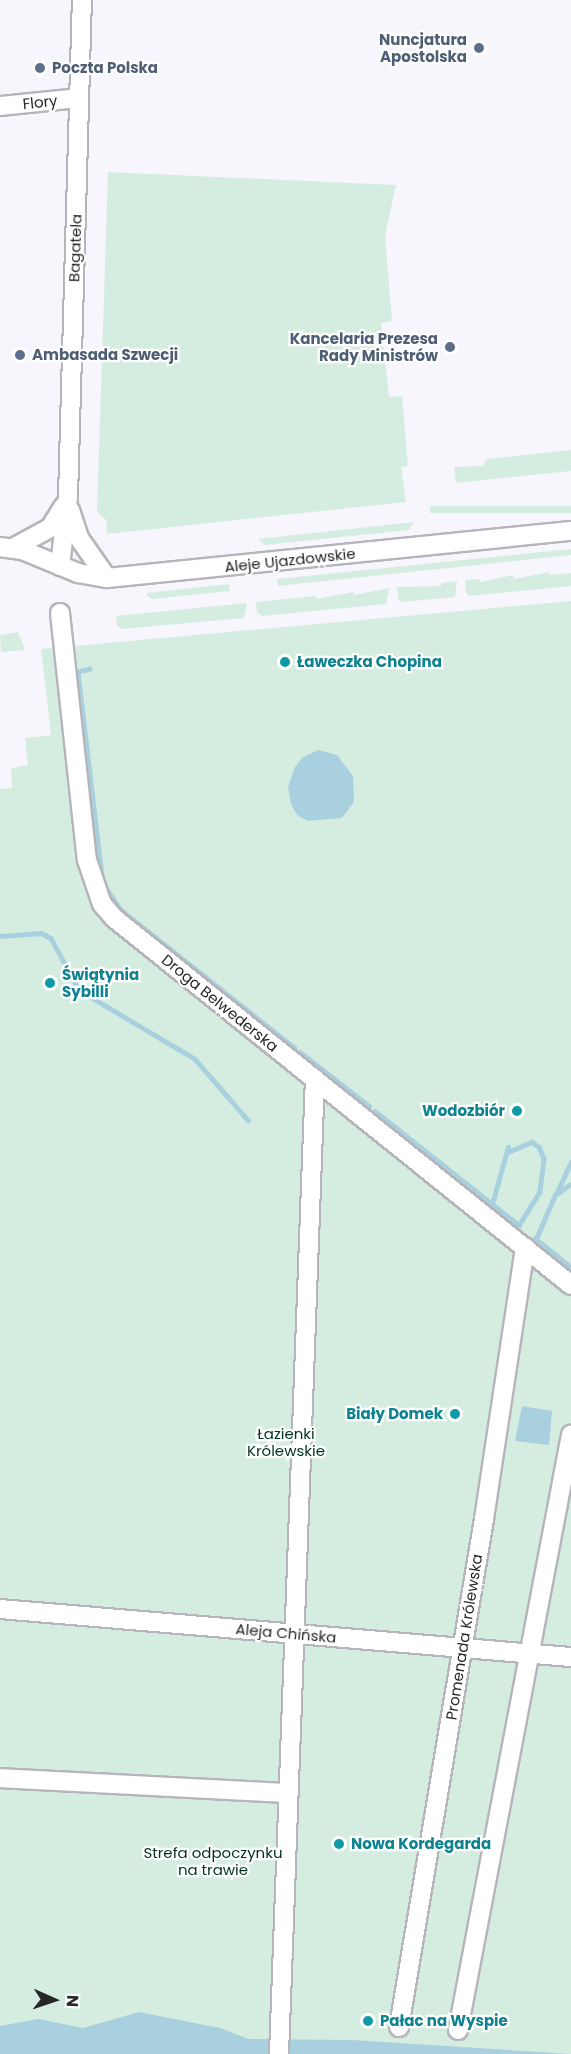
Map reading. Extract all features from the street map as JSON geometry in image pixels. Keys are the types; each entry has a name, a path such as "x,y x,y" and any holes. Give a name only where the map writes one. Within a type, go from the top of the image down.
{"street":[{"name":"Bagatela","path":"60,566 68,496 82,0"},
{"name":"Flory","path":"0,106 80,98"},
{"name":"Bagatela","path":"68,496 79,538 107,578"},
{"path":"7,547 50,528 68,496"},
{"name":"Aleje Ujazdowskie","path":"7,547 60,566 107,578 571,531"},
{"name":"Droga Belwederska","path":"60,613 87,860 98,898 114,918 571,1285"},
{"path":"279,2047 292,1634 315,1079"},
{"name":"Promenada Królewska","path":"399,2027 463,1648 525,1247"},
{"path":"458,2030 527,1653 571,1435"},
{"name":"Aleja Chińska","path":"0,1609 571,1657"},
{"path":"0,1778 287,1793"}],"green space":[{"path":"108,172 396,185 385,236 392,321 381,323 389,397 402,396 408,466 401,467 406,502 107,534 106,520 97,512"},
{"path":"571,450 571,471 456,483 454,467 483,466 487,459"},
{"path":"430,506 571,506 571,513 430,513"},
{"path":"414,522 409,530 265,545 258,539"},
{"path":"571,549 571,555 278,586 277,579"},
{"path":"549,572 549,575 571,573 571,586 469,596 466,593 465,580 479,579 480,582 513,575 514,579"},
{"path":"457,581 455,597 402,602 398,599 397,587 441,586 441,583"},
{"path":"229,584 230,591 152,599 147,596 147,593"},
{"path":"389,588 386,604 262,616 257,612 256,602 316,596 316,599 353,592 354,595"},
{"name":"Łazienki Królewskie","path":"571,601 571,2054 0,2054 0,789 12,788 11,768 28,765 25,738 51,735 41,649"},
{"path":"247,603 244,618 122,629 117,626 116,616"},
{"path":"18,632 25,650 1,652 0,635"}],"water":[{"path":"318,750 337,755 353,776 354,802 342,818 308,821 297,815 291,804 288,787 295,767 302,758"},
{"path":"522,1406 552,1411 549,1445 515,1441"},
{"path":"139,2012 220,2028 248,2039 352,2040 571,2054 0,2054 0,2026 38,2019 83,2028"}],"waterway":[{"path":"90,669 78,672 102,877"},
{"path":"104,885 120,909 295,1048"},
{"path":"0,936 41,933 51,938 79,990 195,1059 248,1120"},
{"path":"300,1052 369,1106"},
{"path":"375,1111 519,1225"},
{"path":"508,1152 532,1142 539,1147 544,1159 540,1192 519,1225"},
{"path":"492,1204 508,1147"},
{"path":"557,1192 571,1162"},
{"path":"536,1239 555,1195 571,1184"},
{"path":"535,1238 571,1267"}],"place":[{"name":"Nuncjatura Apostolska","path":"479,48"},
{"name":"Poczta Polska","path":"40,68"},
{"name":"Kancelaria Prezesa Rady Ministrów","path":"450,347"},
{"name":"Ambasada Szwecji","path":"20,355"},
{"name":"Ławeczka Chopina","path":"285,662"},
{"name":"Świątynia Sybilli","path":"50,983"},
{"name":"Wodozbiór","path":"517,1111"},
{"name":"Biały Domek","path":"455,1414"},
{"name":"Nowa Kordegarda","path":"339,1844"},
{"name":"Pałac na Wyspie","path":"368,2021"}],"park label":[{"name":"Strefa odpoczynku na trawie","path":"213,1860"}]}
